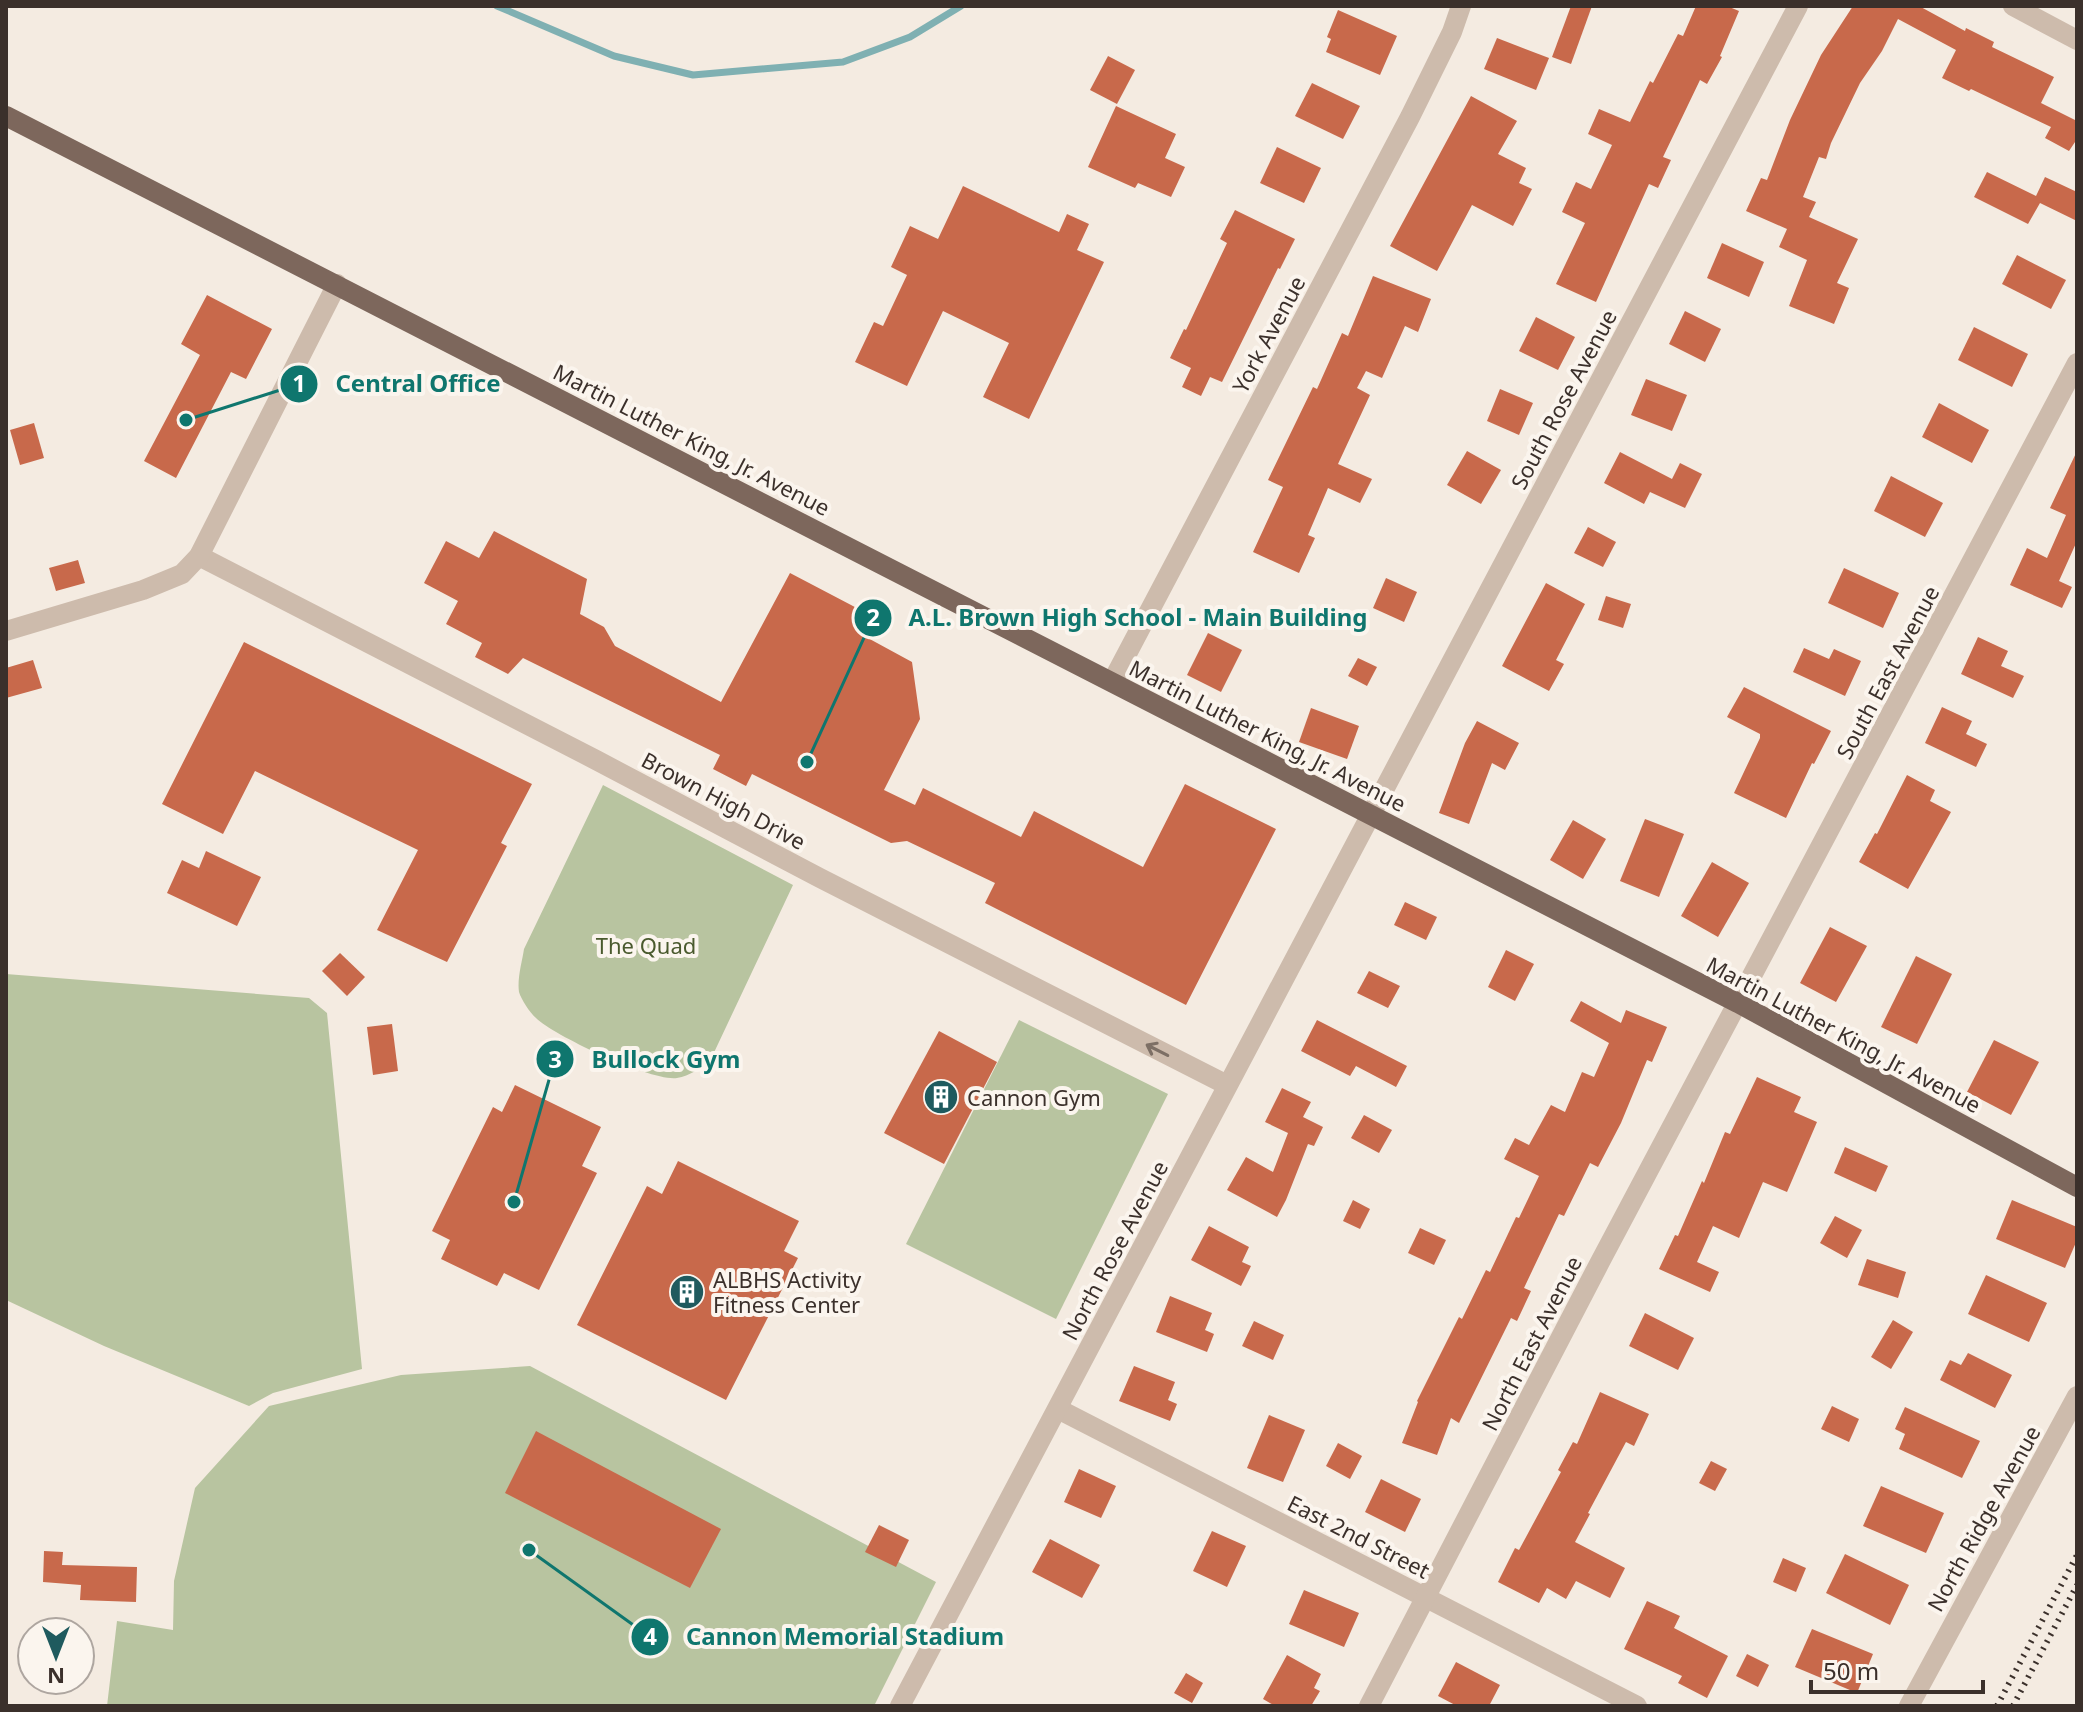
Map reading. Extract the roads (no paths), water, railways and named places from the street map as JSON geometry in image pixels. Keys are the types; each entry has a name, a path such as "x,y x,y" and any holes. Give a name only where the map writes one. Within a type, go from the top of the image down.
{"main road":[{"name":"Martin Luther King, Jr. Avenue","path":"6,116 1738,1003 2077,1187"}],"street":[{"name":"York Avenue","path":"1112,682 1410,117 1452,32 1461,6"},
{"name":"South Rose Avenue","path":"1370,814 1798,6"},
{"path":"2013,6 2077,40"},
{"path":"6,631 143,590 182,574 199,556 337,284"},
{"name":"South East Avenue","path":"1738,1003 2077,363"},
{"name":"Brown High Drive","path":"199,556 1227,1085"},
{"name":"North Rose Avenue","path":"900,1706 1370,814"},
{"name":"North East Avenue","path":"1369,1706 1738,1003"},
{"name":"North Ridge Avenue","path":"1909,1706 2077,1396"},
{"name":"East 2nd Street","path":"1058,1409 1637,1706"}],"waterway":[{"path":"497,6 614,56 693,75 843,62 910,37 961,6"}],"railway":[{"path":"1997,1706 2077,1555"},
{"path":"2013,1706 2077,1585"}],"place":[{"name":"Central Office","path":"186,420"},
{"name":"A.L. Brown High School - Main Building","path":"807,762"},
{"name":"Cannon Gym","path":"941,1097"},
{"name":"Bullock Gym","path":"514,1202"},
{"name":"ALBHS Activity Fitness Center","path":"687,1292"},
{"name":"Cannon Memorial Stadium","path":"529,1550"}],"park label":[{"name":"The Quad","path":"646,945"}]}
